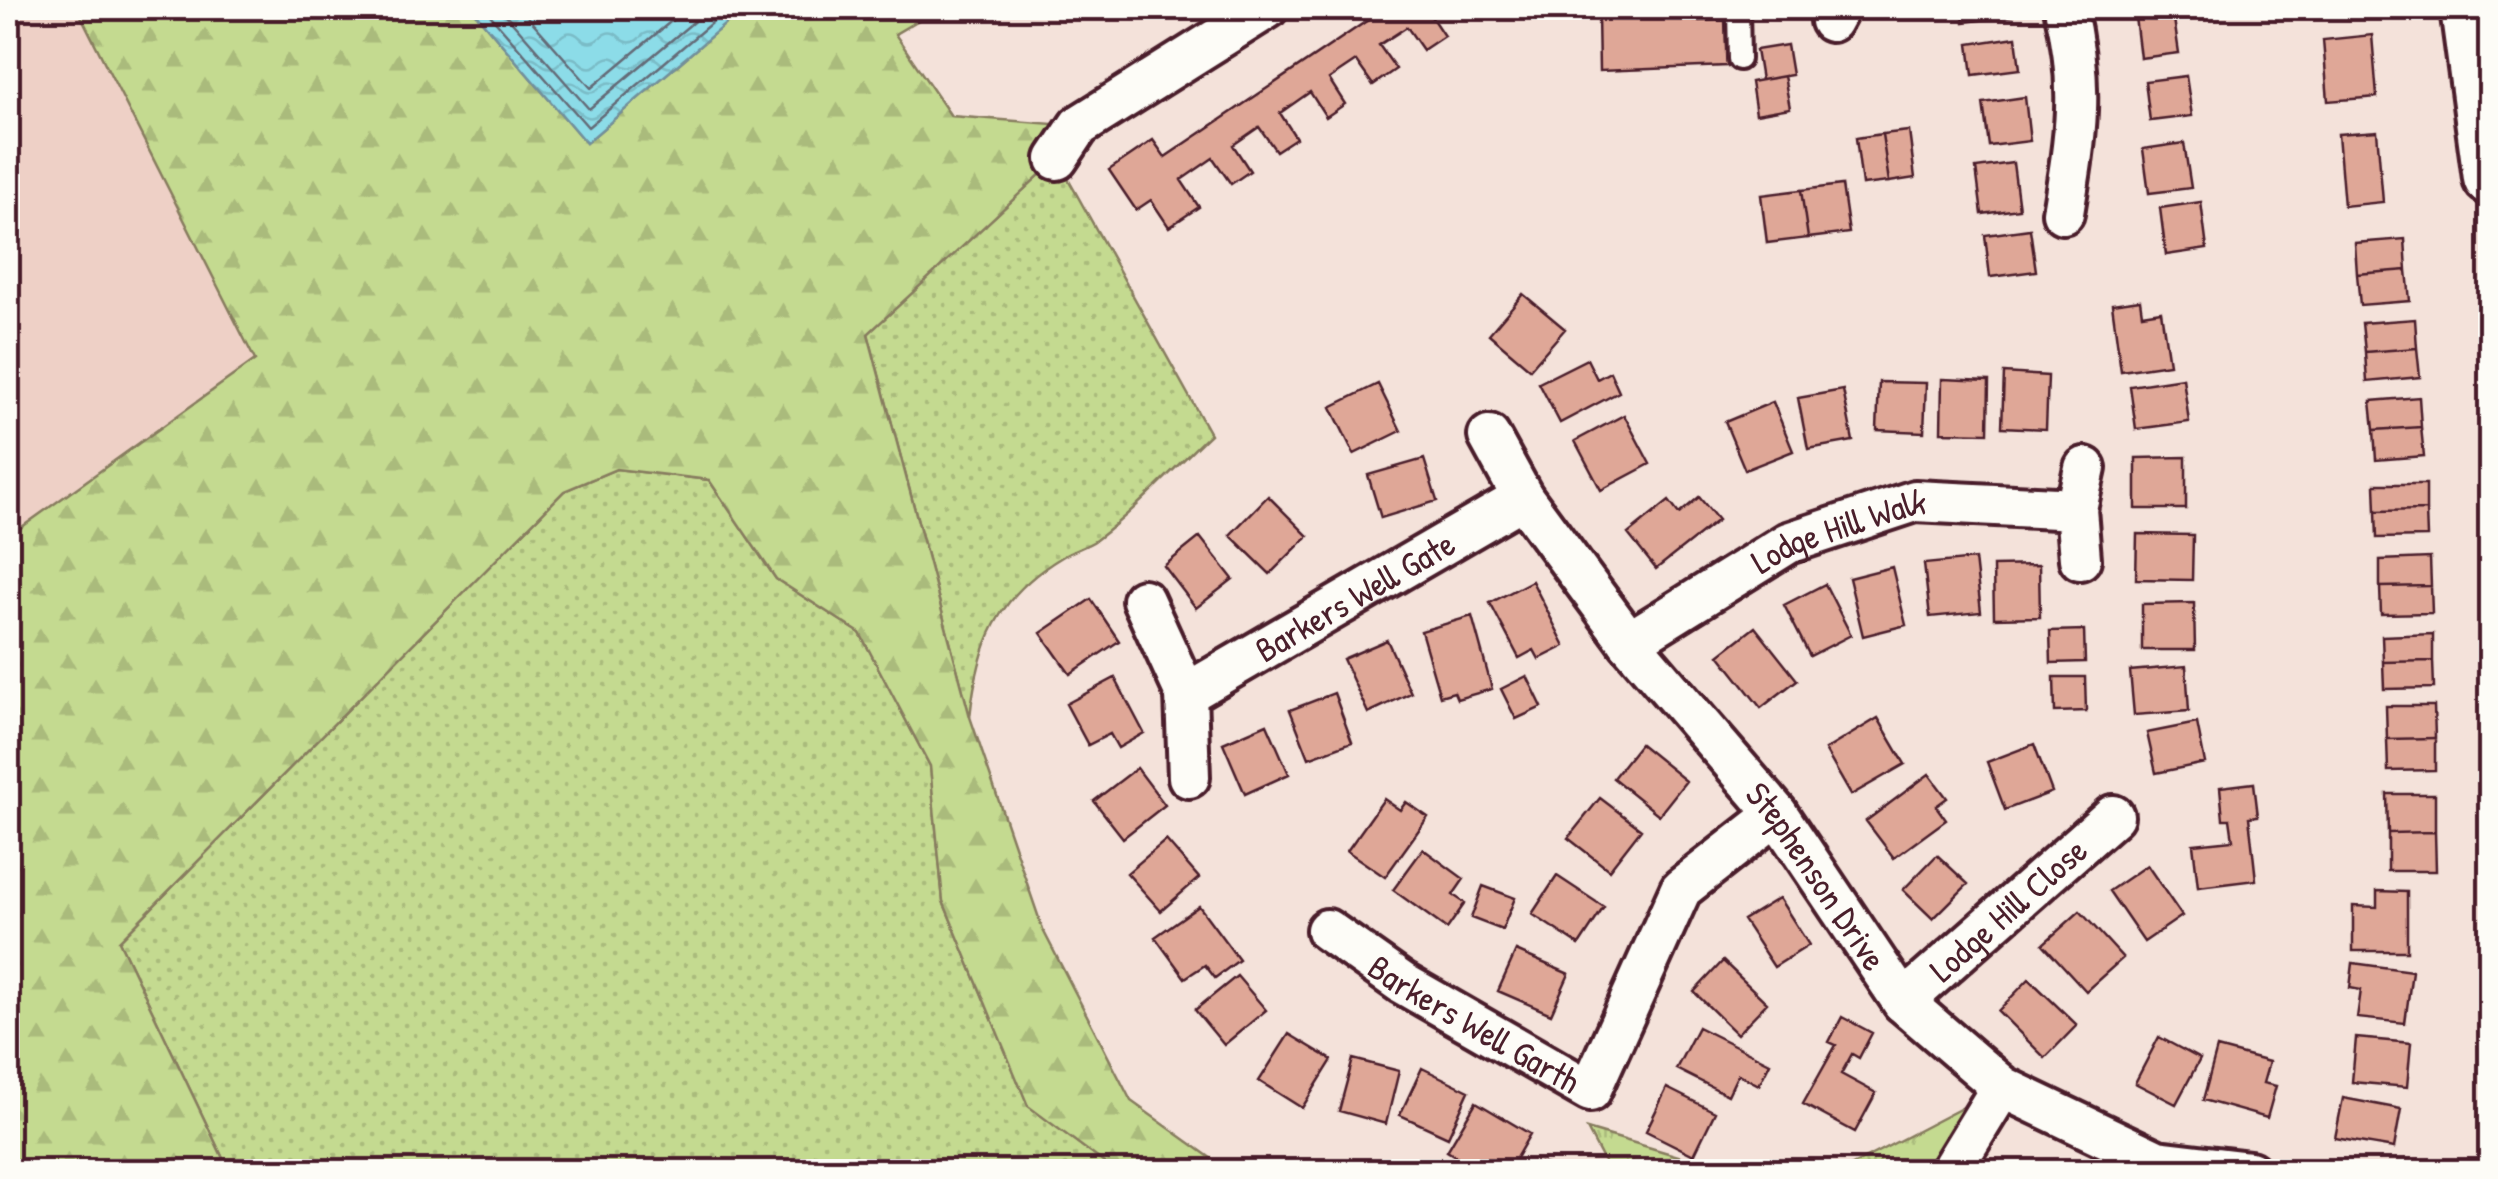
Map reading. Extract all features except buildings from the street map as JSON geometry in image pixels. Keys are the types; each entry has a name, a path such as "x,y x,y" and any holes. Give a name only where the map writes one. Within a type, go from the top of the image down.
{"street":[{"path":"1057,160 1080,126 1267,8"},
{"path":"2063,212 2079,114 2075,51 2065,8"},
{"path":"2467,8 2490,178"},
{"name":"Stephenson Drive","path":"1489,436 1523,498 1629,642 1777,814 1902,1002 2002,1088 2157,1161 2250,1172"},
{"path":"2080,559 2076,510 2084,468"},
{"name":"Barkers Well Gate","path":"1186,694 1523,498"},
{"name":"Lodge Hill Walk","path":"1629,642 1788,544 1915,501 2076,510"},
{"path":"1142,600 1186,694 1189,777"},
{"name":"Barkers Well Garth","path":"1327,930 1402,983 1590,1090 1681,889 1777,814"},
{"name":"Lodge Hill Close","path":"1902,1002 2113,816"},
{"path":"1950,1172 2002,1088"}],"lane":[{"path":"1738,8 1739,59"}],"shaded area":[{"path":"8,8 77,8 255,360 8,537"}],"green space":[{"path":"77,8 471,8 586,143 744,8 939,8 895,34 951,116 1079,126 1057,159 868,334 970,717 1043,930 1131,1101 1229,1171 1115,1171 1028,1106 943,901 930,766 860,633 776,579 709,480 616,469 564,491 119,941 229,1171 8,1171 8,537 255,360"},
{"path":"1057,159 1210,434 1111,528 1021,588 1006,606 985,645 970,717 868,333"},
{"path":"616,469 709,480 776,579 860,633 930,766 943,901 1028,1105 1115,1171 229,1171 119,941 564,491"},
{"path":"2002,1087 1950,1171 1839,1172"},
{"path":"1587,1129 1729,1171 1609,1171"}],"water":[{"path":"471,8 744,8 586,143"}]}
